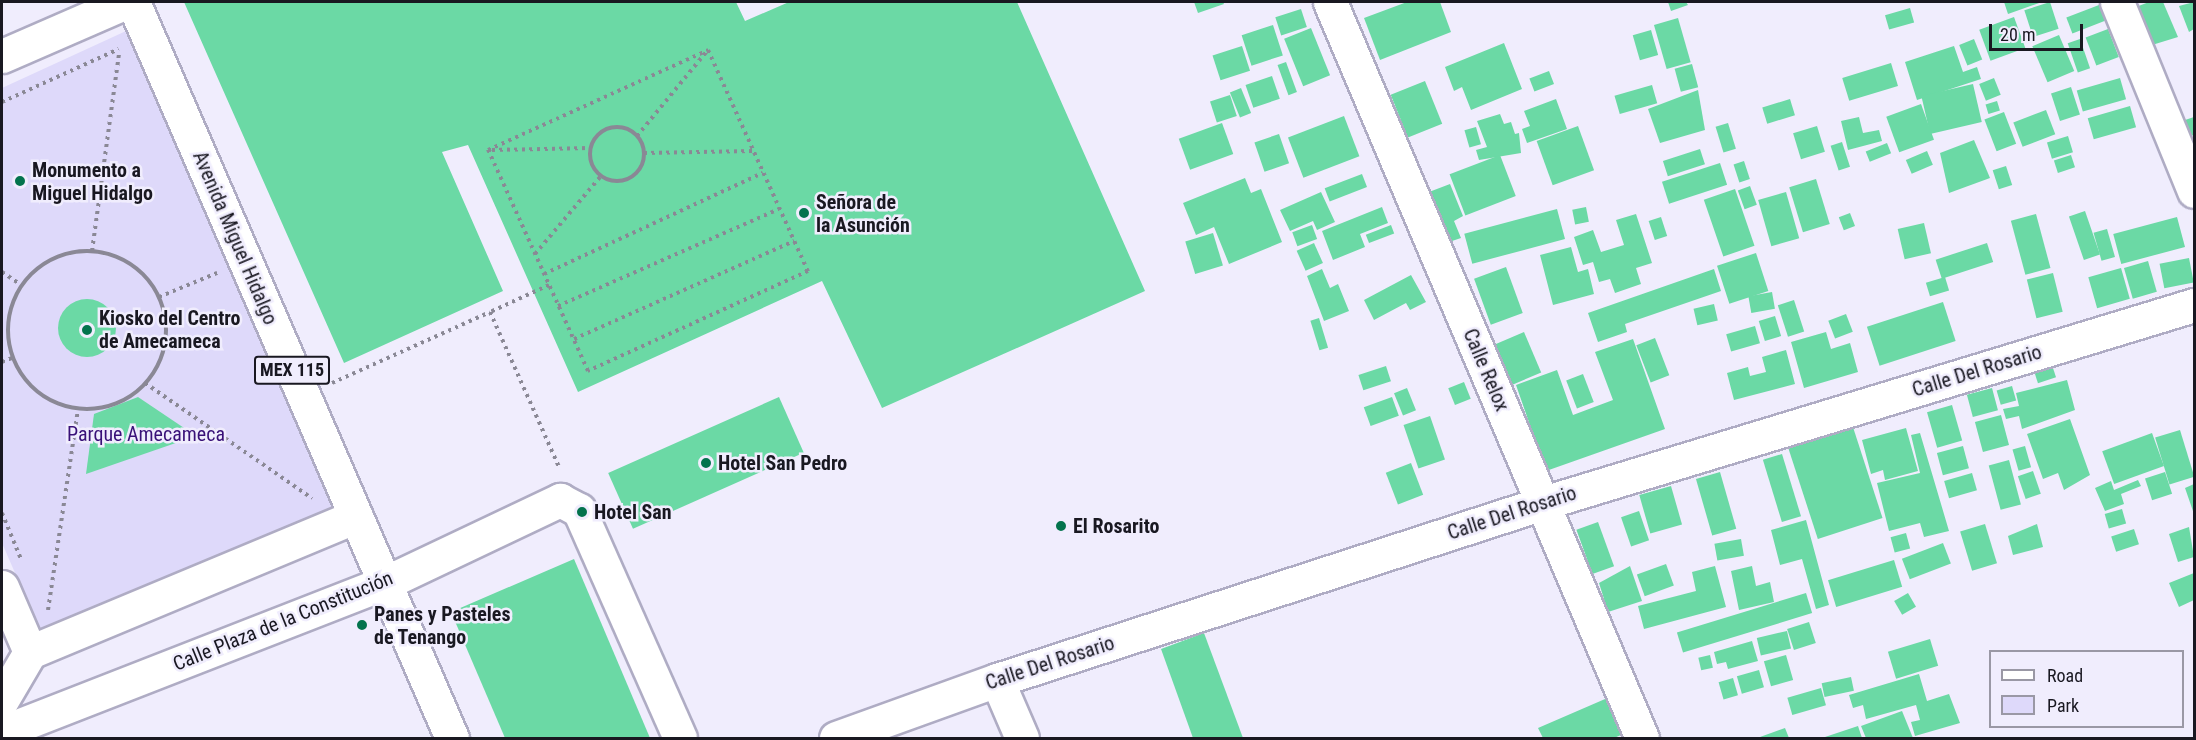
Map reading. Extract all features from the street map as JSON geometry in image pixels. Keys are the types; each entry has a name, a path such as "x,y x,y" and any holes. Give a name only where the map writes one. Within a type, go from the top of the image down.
{"street":[{"path":"2,56 126,2"},
{"name":"Avenida Miguel Hidalgo","path":"133,2 452,738"},
{"name":"Calle Relox","path":"1330,2 1642,738"},
{"path":"2117,2 2194,191"},
{"name":"Calle Del Rosario","path":"836,738 997,680 1543,503 2194,305"},
{"path":"569,505 680,738"},
{"name":"Calle Plaza de la Constitución","path":"2,732 384,583 569,505"},
{"path":"2,700 30,652 356,516"},
{"path":"13,577 30,652"},
{"path":"997,680 1022,738"}],"path":[{"path":"120,49 124,60"},
{"path":"2,102 120,49"},
{"path":"92,251 120,49"},
{"path":"637,136 708,50"},
{"path":"488,150 708,50"},
{"path":"488,150 588,371 808,271 708,50"},
{"path":"614,127 637,136 644,153 631,177 613,181 601,176 591,165 590,148 599,134 614,127"},
{"path":"488,150 590,148"},
{"path":"644,153 753,151"},
{"path":"544,274 763,173"},
{"path":"535,254 601,176"},
{"path":"558,306 779,208"},
{"path":"574,339 794,242"},
{"path":"92,251 132,265 159,297 165,342 145,383 102,408 78,409 37,393 12,357 7,333 21,285 40,266 65,254 92,251"},
{"path":"159,297 245,262"},
{"path":"209,263 219,285"},
{"path":"2,272 21,285"},
{"path":"303,396 549,285"},
{"path":"490,312 569,505"},
{"path":"2,362 12,357"},
{"path":"145,383 323,505 318,494"},
{"path":"46,620 78,409"},
{"path":"2,513 13,577"},
{"path":"42,609 46,620"},
{"path":"46,620 57,615"}],"green space":[{"name":"Parque Amecameca","path":"126,31 339,511 42,635 2,543 2,88"}],"building":[{"name":"Señora de la Asunción","path":"184,2 736,2 745,21 789,2 1017,2 1145,291 882,408 822,281 578,392 468,145 442,152 503,291 344,363"},
{"path":"1194,2 1223,2 1224,4 1198,13"},
{"path":"1407,2 1440,2 1451,32 1380,60 1364,18"},
{"path":"1668,2 1686,2 1688,5 1671,11"},
{"path":"2004,2 2042,2 2008,14"},
{"path":"2050,2 2059,29 2033,37 2024,10"},
{"path":"2149,2 2163,2 2178,37 2152,45 2136,7"},
{"path":"2194,2 2194,29 2189,32 2179,6"},
{"path":"2099,5 2105,21 2072,33 2066,18"},
{"path":"1910,8 1914,22 1889,30 1885,15"},
{"path":"1301,9 1307,27 1281,35 1275,17"},
{"path":"2014,17 2025,48 1991,61 1979,30"},
{"path":"1678,18 1691,62 1667,69 1654,25"},
{"path":"1273,25 1283,55 1252,66 1242,35"},
{"path":"1311,28 1330,75 1303,86 1284,39"},
{"path":"2108,29 2119,57 2096,66 2086,38"},
{"path":"1651,30 1658,55 1640,60 1633,35"},
{"path":"2059,35 2074,71 2048,82 2032,46"},
{"path":"1974,39 1982,59 1967,65 1959,45"},
{"path":"2080,39 2090,68 2078,73 2068,43"},
{"path":"1504,43 1522,89 1471,110 1462,87 1454,91 1445,67"},
{"path":"1242,46 1250,71 1221,80 1213,56"},
{"path":"1954,46 1963,72 1977,67 1981,79 1917,100 1905,62"},
{"path":"1286,62 1297,92 1288,95 1278,65"},
{"path":"1891,63 1898,86 1849,101 1842,78"},
{"path":"1692,64 1698,87 1681,92 1675,69"},
{"path":"1549,71 1554,84 1534,92 1529,79"},
{"path":"1272,76 1280,99 1253,108 1246,85"},
{"path":"1994,78 2001,95 1986,101 1979,84"},
{"path":"2120,78 2126,99 2083,112 2077,90"},
{"path":"1425,81 1442,124 1408,138 1391,95"},
{"path":"1973,84 1982,122 1930,134 1921,96"},
{"path":"1652,85 1657,103 1620,114 1615,96"},
{"path":"2071,87 2080,115 2060,121 2051,93"},
{"path":"1241,88 1251,113 1240,118 1230,92"},
{"path":"1698,90 1705,130 1660,143 1648,109"},
{"path":"1230,95 1237,116 1217,122 1210,101"},
{"path":"1556,99 1567,129 1527,143 1522,129 1530,126 1524,111"},
{"path":"1790,99 1795,115 1767,124 1762,107"},
{"path":"1997,101 2000,111 1988,114 1986,105"},
{"path":"1921,104 1934,140 1899,152 1886,117"},
{"path":"2130,106 2136,127 2094,139 2088,118"},
{"path":"2046,110 2055,134 2023,147 2013,123"},
{"path":"2004,112 2016,144 1997,151 1984,120"},
{"path":"1500,114 1504,124 1511,122 1515,134 1519,133 1521,153 1479,160 1476,150 1487,147 1477,121"},
{"path":"1344,116 1359,156 1303,178 1288,138"},
{"path":"1859,117 1863,133 1879,130 1882,141 1848,150 1841,121"},
{"path":"2194,117 2194,135 2184,138 2179,122"},
{"path":"1222,123 1233,154 1190,170 1179,139"},
{"path":"1728,123 1736,149 1723,153 1716,127"},
{"path":"1578,126 1594,170 1553,185 1537,141"},
{"path":"1817,126 1825,152 1801,159 1793,133"},
{"path":"1476,127 1481,144 1469,148 1464,130"},
{"path":"1279,134 1289,163 1265,172 1254,142"},
{"path":"2068,136 2073,152 2052,159 2047,142"},
{"path":"1974,140 1990,178 1949,193 1940,153"},
{"path":"1842,142 1850,167 1839,170 1831,146"},
{"path":"1887,143 1891,153 1870,162 1866,152"},
{"path":"1700,149 1705,164 1668,176 1663,161"},
{"path":"1927,151 1933,165 1912,174 1906,160"},
{"path":"1500,155 1516,196 1465,215 1450,174"},
{"path":"2071,155 2075,167 2058,173 2054,161"},
{"path":"1744,161 1750,179 1739,182 1734,164"},
{"path":"1720,163 1727,185 1669,204 1662,182"},
{"path":"2006,166 2012,185 1999,189 1993,170"},
{"path":"1362,174 1367,187 1330,201 1325,188"},
{"path":"1245,178 1251,193 1261,189 1282,242 1229,264 1214,227 1196,235 1183,203"},
{"path":"1816,179 1830,224 1803,232 1789,187"},
{"path":"1450,184 1463,216 1454,221 1461,238 1449,242 1429,192"},
{"path":"1750,186 1757,205 1745,209 1738,190"},
{"path":"1735,189 1755,246 1723,256 1704,200"},
{"path":"1321,192 1335,222 1317,230 1313,221 1290,231 1280,210"},
{"path":"1786,192 1799,238 1771,246 1758,200"},
{"path":"1382,207 1388,223 1360,234 1365,247 1333,260 1322,231"},
{"path":"1586,207 1589,222 1575,224 1572,210"},
{"path":"1557,209 1565,239 1472,264 1464,234"},
{"path":"2085,211 2100,254 2084,260 2069,217"},
{"path":"1850,213 1855,226 1844,230 1839,217"},
{"path":"1636,214 1652,263 1636,268 1641,284 1615,293 1610,279 1599,282 1593,262 1583,265 1574,237 1593,230 1601,252 1624,245 1616,220"},
{"path":"2036,214 2050,268 2025,275 2011,221"},
{"path":"1661,217 1667,236 1655,240 1649,221"},
{"path":"2177,217 2185,247 2121,264 2113,234"},
{"path":"1924,223 1931,253 1905,259 1898,229"},
{"path":"1312,225 1317,239 1297,246 1292,232"},
{"path":"1391,225 1394,233 1369,243 1366,235"},
{"path":"2107,229 2115,257 2102,261 2094,233"},
{"path":"1213,233 1223,266 1195,274 1185,241"},
{"path":"1314,243 1323,263 1306,271 1297,251"},
{"path":"1987,243 1993,262 1942,279 1936,260"},
{"path":"1571,247 1578,272 1588,269 1594,294 1553,305 1540,255"},
{"path":"1756,253 1768,291 1729,304 1717,266"},
{"path":"2189,258 2194,283 2164,288 2160,264"},
{"path":"2148,261 2157,292 2133,299 2124,268"},
{"path":"1506,267 1523,313 1491,325 1474,279"},
{"path":"2121,268 2130,299 2097,308 2088,277"},
{"path":"1322,269 1330,288 1338,284 1349,311 1324,321 1307,276"},
{"path":"1714,269 1721,291 1625,324 1627,332 1598,342 1588,313"},
{"path":"2053,273 2063,312 2036,318 2027,280"},
{"path":"1411,275 1426,302 1410,310 1406,303 1374,320 1364,300"},
{"path":"1945,277 1949,290 1930,296 1926,283"},
{"path":"1772,292 1775,309 1751,313 1748,296"},
{"name":"Kiosko del Centro de Amecameca","path":"87,299 103,304 111,312 116,328 111,344 103,352 87,357 71,352 63,344 58,328 63,312 71,304"},
{"path":"1794,300 1804,331 1788,337 1778,305"},
{"path":"1943,302 1956,341 1880,366 1867,327"},
{"path":"1714,304 1718,321 1697,325 1694,309"},
{"path":"1846,314 1853,332 1835,339 1828,321"},
{"path":"1775,316 1781,336 1765,341 1759,321"},
{"path":"1319,318 1328,348 1319,350 1310,321"},
{"path":"1755,326 1760,343 1731,352 1726,334"},
{"path":"1524,332 1541,373 1511,385 1494,345"},
{"path":"1826,332 1831,349 1850,343 1858,372 1804,388 1791,342"},
{"path":"1655,338 1669,375 1651,383 1636,345"},
{"path":"1633,339 1665,429 1546,471 1516,385 1557,370 1573,415 1613,400 1595,352"},
{"path":"1786,350 1795,384 1734,400 1727,373 1748,367 1750,376 1766,372 1762,357"},
{"path":"2052,365 2056,377 2038,383 2034,371"},
{"path":"1386,366 1391,381 1363,390 1358,375"},
{"path":"1583,374 1594,402 1577,408 1566,380"},
{"path":"2067,380 2075,410 2022,429 2019,416 2006,419 2003,409 2019,406 2016,393"},
{"path":"1464,382 1471,399 1455,405 1448,388"},
{"path":"2012,386 2016,400 2001,405 1997,390"},
{"path":"1407,388 1416,410 1403,415 1394,393"},
{"path":"1992,388 1998,410 1973,417 1967,395"},
{"path":"138,397 196,436 86,474 94,414"},
{"name":"Hotel San Pedro","path":"779,397 804,453 633,529 608,473"},
{"path":"1392,397 1399,416 1371,426 1364,407"},
{"path":"1952,405 1962,441 1937,448 1927,412"},
{"path":"2001,415 2009,445 1983,452 1975,422"},
{"path":"1430,416 1445,459 1419,469 1404,425"},
{"path":"2070,419 2090,475 2064,490 2058,473 2043,479 2027,434"},
{"path":"1851,421 1883,518 1818,539 1786,442"},
{"path":"1906,428 1918,471 1885,480 1883,470 1871,474 1862,440"},
{"path":"2180,430 2194,477 2169,484 2155,438"},
{"path":"1920,433 1949,531 1924,537 1920,523 1889,531 1877,483 1920,473 1911,435"},
{"path":"2152,433 2164,466 2114,484 2102,451"},
{"path":"1963,446 1969,468 1943,475 1937,453"},
{"path":"2025,446 2031,467 2019,471 2013,450"},
{"path":"1782,454 1801,516 1782,522 1763,460"},
{"path":"2009,460 2021,504 2001,510 1989,465"},
{"path":"1411,463 1423,495 1398,504 1386,473"},
{"path":"2033,471 2041,494 2026,499 2018,476"},
{"path":"1720,472 1736,529 1712,536 1696,479"},
{"path":"2165,472 2172,494 2152,500 2145,478"},
{"path":"1972,473 1977,490 1949,498 1944,481"},
{"path":"2138,480 2141,486 2121,494 2124,504 2105,511 2095,488 2111,481 2114,490"},
{"path":"2194,484 2194,514 2185,488"},
{"path":"1671,486 1682,524 1650,534 1639,495"},
{"path":"2122,509 2126,523 2109,528 2105,514"},
{"path":"1639,511 1649,540 1631,546 1621,517"},
{"path":"1806,520 1829,605 1816,609 1802,559 1780,565 1771,530"},
{"path":"1598,522 1614,566 1592,574 1576,530"},
{"path":"1985,524 1997,563 1972,571 1960,532"},
{"path":"2037,524 2043,547 2013,555 2008,536"},
{"path":"2189,527 2194,557 2178,562 2169,534"},
{"path":"2134,529 2139,544 2116,552 2111,536"},
{"path":"1906,533 1910,548 1895,553 1891,537"},
{"path":"1741,539 1744,556 1717,560 1714,544"},
{"path":"1943,543 1951,564 1910,579 1902,559"},
{"path":"574,559 650,738 505,738 451,612"},
{"path":"1894,560 1902,587 1836,607 1828,580"},
{"path":"1666,564 1674,586 1645,596 1637,575"},
{"path":"1630,566 1642,601 1608,612 1599,583"},
{"path":"1715,566 1726,607 1644,629 1638,606 1696,591 1692,572"},
{"path":"1752,566 1756,586 1770,582 1774,602 1739,610 1731,571"},
{"path":"2194,573 2194,600 2179,607 2169,583"},
{"path":"1806,593 1812,613 1683,653 1677,632"},
{"path":"1908,593 1916,607 1902,615 1894,601"},
{"path":"1809,622 1816,643 1794,650 1787,629"},
{"path":"1787,631 1791,649 1761,656 1757,638"},
{"path":"1204,633 1243,738 1193,738 1161,649"},
{"path":"1930,639 1938,666 1896,679 1888,652"},
{"path":"1752,641 1758,661 1728,669 1726,662 1717,664 1714,652"},
{"path":"1710,655 1713,668 1701,670 1698,658"},
{"path":"1786,655 1793,680 1771,686 1764,661"},
{"path":"1759,670 1764,687 1742,694 1737,676"},
{"path":"1919,674 1927,701 1949,694 1960,723 1915,736 1911,722 1920,720 1916,705 1866,719 1863,705 1853,708 1849,695"},
{"path":"1851,677 1854,691 1825,697 1822,683"},
{"path":"1733,678 1738,695 1724,699 1719,682"},
{"path":"1821,688 1826,705 1792,715 1787,698"},
{"path":"1612,696 1628,732 1614,738 1543,738 1538,728"},
{"path":"1902,711 1913,738 1866,738 1861,726"},
{"path":"1858,726 1862,738 1822,738"},
{"path":"1785,728 1789,738 1760,738 1760,737"}],"place":[{"name":"Monumento a Miguel Hidalgo","path":"20,181"},
{"name":"Señora de la Asunción","path":"804,213"},
{"name":"Kiosko del Centro de Amecameca","path":"87,330"},
{"name":"Hotel San Pedro","path":"706,463"},
{"name":"Hotel San","path":"582,512"},
{"name":"El Rosarito","path":"1061,526"},
{"name":"Panes y Pasteles de Tenango","path":"362,625"}]}
